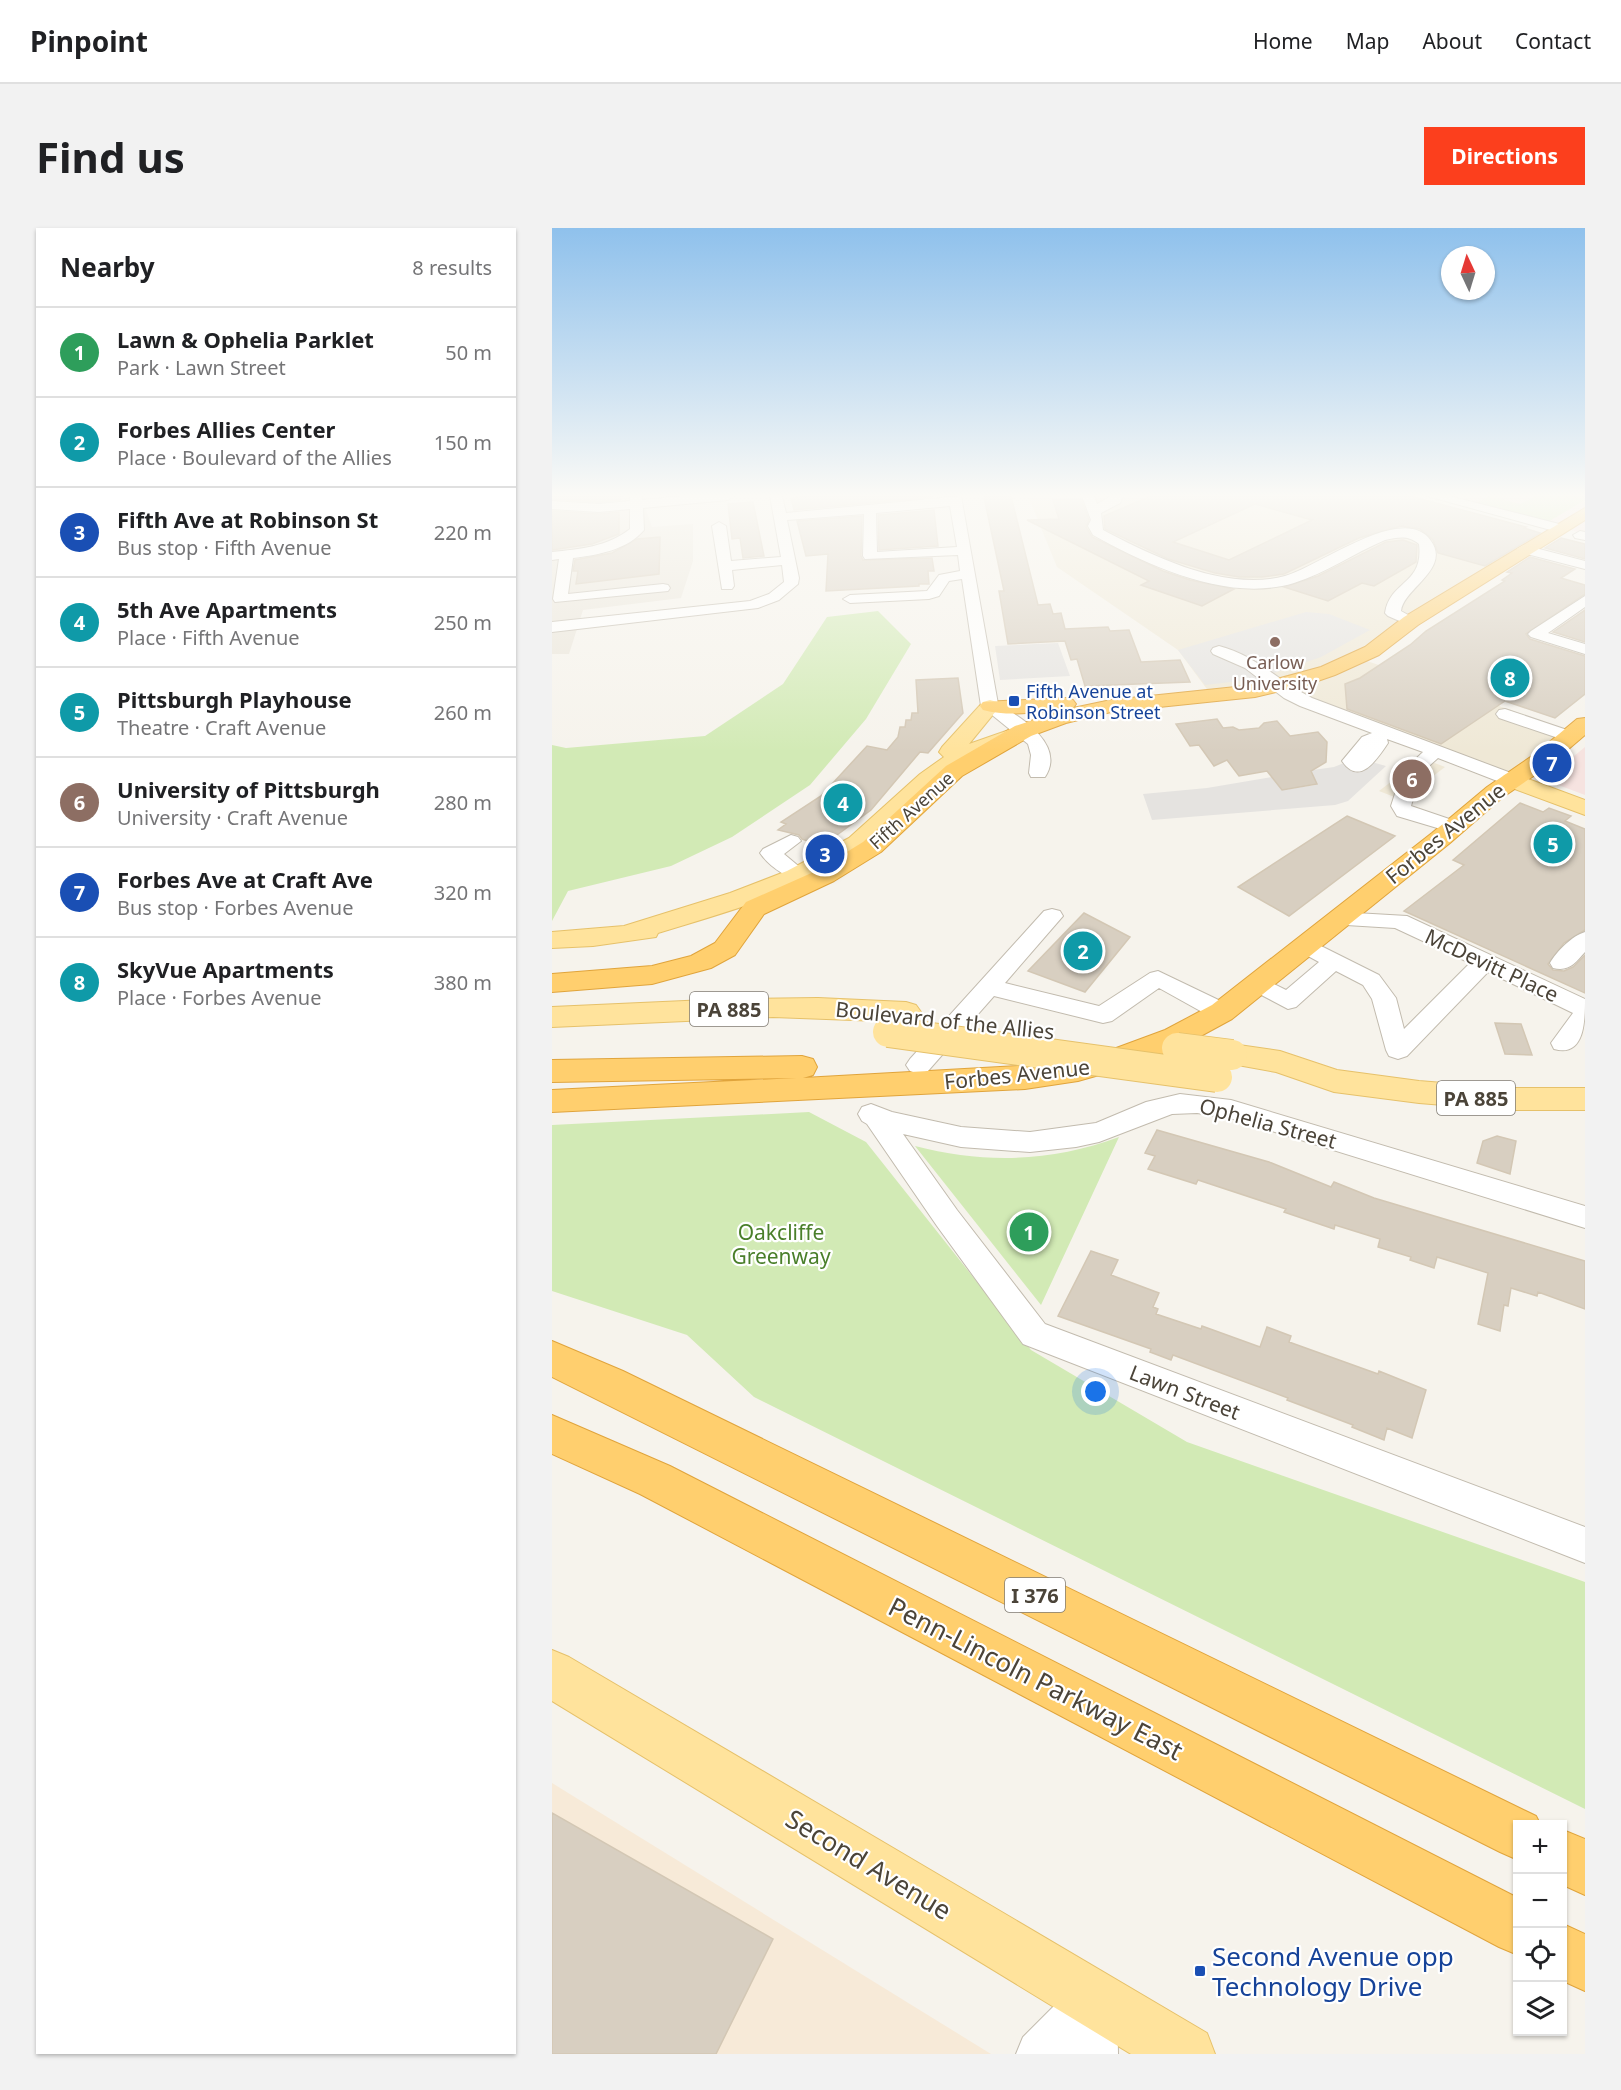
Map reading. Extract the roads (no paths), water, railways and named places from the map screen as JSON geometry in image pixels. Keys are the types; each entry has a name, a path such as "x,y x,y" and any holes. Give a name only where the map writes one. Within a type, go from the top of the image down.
{"highway":[{"name":"Fifth Avenue","path":"755,908 825,876 872,847 954,771 1023,730 1085,711 1143,701 1233,694 1278,686 1348,663 1372,651 1411,621 1473,581"},
{"path":"990,706 1026,707 1143,701"},
{"name":"Forbes Avenue","path":"554,1093 1025,1078 1097,1067 1185,1035 1222,1012 1578,730"},
{"path":"552,983 642,976 686,968 715,956 725,949 755,908"},
{"path":"554,1093 919,1065 1064,1061 1143,1050"},
{"name":"I 376","path":"552,1358 620,1389 1513,1832"},
{"path":"552,1418 655,1480"},
{"name":"Penn-Lincoln Parkway East","path":"552,1434 655,1480 1513,1925"},
{"path":"1567,1858 1585,1868"},
{"path":"1567,1954 1585,1963"}],"main road":[{"path":"930,777 990,706"},
{"name":"Fifth Avenue","path":"625,934 755,892 847,851 867,837 930,777 968,751 989,740 1023,730"},
{"path":"1512,780 1585,808"},
{"name":"Fifth Avenue","path":"552,940 625,934 707,920 755,908"},
{"name":"Boulevard of the Allies","path":"552,1017 779,1007 858,1008 897,1022"},
{"name":"Boulevard of the Allies","path":"552,1038 897,1022 1224,1066 1277,1085 1334,1081 1463,1097 1585,1099"},
{"name":"Second Avenue","path":"552,1674 1186,2054"}],"street":[{"path":"563,581 560,598 587,590 663,588"},
{"path":"726,581 727,586"},
{"path":"552,627 753,605 774,597 791,585 791,581"},
{"path":"850,599 928,595 934,593 942,581"},
{"path":"969,581 990,706 1038,744 1040,756 1038,773"},
{"path":"1214,581 1250,585 1273,581"},
{"path":"1411,621 1393,613 1392,608 1397,599 1417,581"},
{"path":"1585,600 1536,634 1585,649"},
{"path":"1219,651 1251,665 1278,686 1306,702 1380,736 1435,751 1512,780"},
{"path":"1505,714 1578,730"},
{"path":"1435,751 1411,772 1401,806 1404,812 1454,827"},
{"path":"791,841 770,853 798,874"},
{"name":"McDevitt Place","path":"1381,884 1388,908 1399,921"},
{"path":"919,1065 1052,916"},
{"name":"McDevitt Place","path":"1338,920 1399,921 1452,939 1485,961 1556,979 1585,1009"},
{"path":"1556,979 1585,939"},
{"path":"1305,945 1371,980 1384,998 1398,1050 1485,961"},
{"path":"1256,983 1288,1001 1334,961"},
{"path":"989,987 1103,1015 1158,978 1222,1012"},
{"path":"1563,1043 1585,1015"},
{"name":"Ophelia Street","path":"869,1113 957,1138 1016,1143 1074,1138 1101,1131 1161,1106 1198,1103 1231,1109 1585,1217"},
{"name":"Lawn Street","path":"869,1113 1034,1334 1585,1545"},
{"path":"1040,2054 1094,1998"},
{"path":"1094,1998 1094,2054"}],"place":[{"name":"Carlow University","path":"1275,642"},
{"name":"SkyVue Apartments","path":"1510,678"},
{"name":"Fifth Avenue at Robinson Street","path":"1014,701"},
{"name":"Forbes Ave at Craft Ave","path":"1552,763"},
{"name":"University of Pittsburgh","path":"1412,779"},
{"name":"5th Ave Apartments","path":"843,803"},
{"name":"Pittsburgh Playhouse","path":"1553,844"},
{"name":"Fifth Ave at Robinson St","path":"825,854"},
{"name":"Forbes Allies Center","path":"1083,951"},
{"name":"Lawn & Ophelia Parklet","path":"1029,1232"},
{"name":"Second Avenue opp Technology Drive","path":"1200,1971"}],"park label":[{"name":"Oakcliffe Greenway","path":"781,1244"}]}
